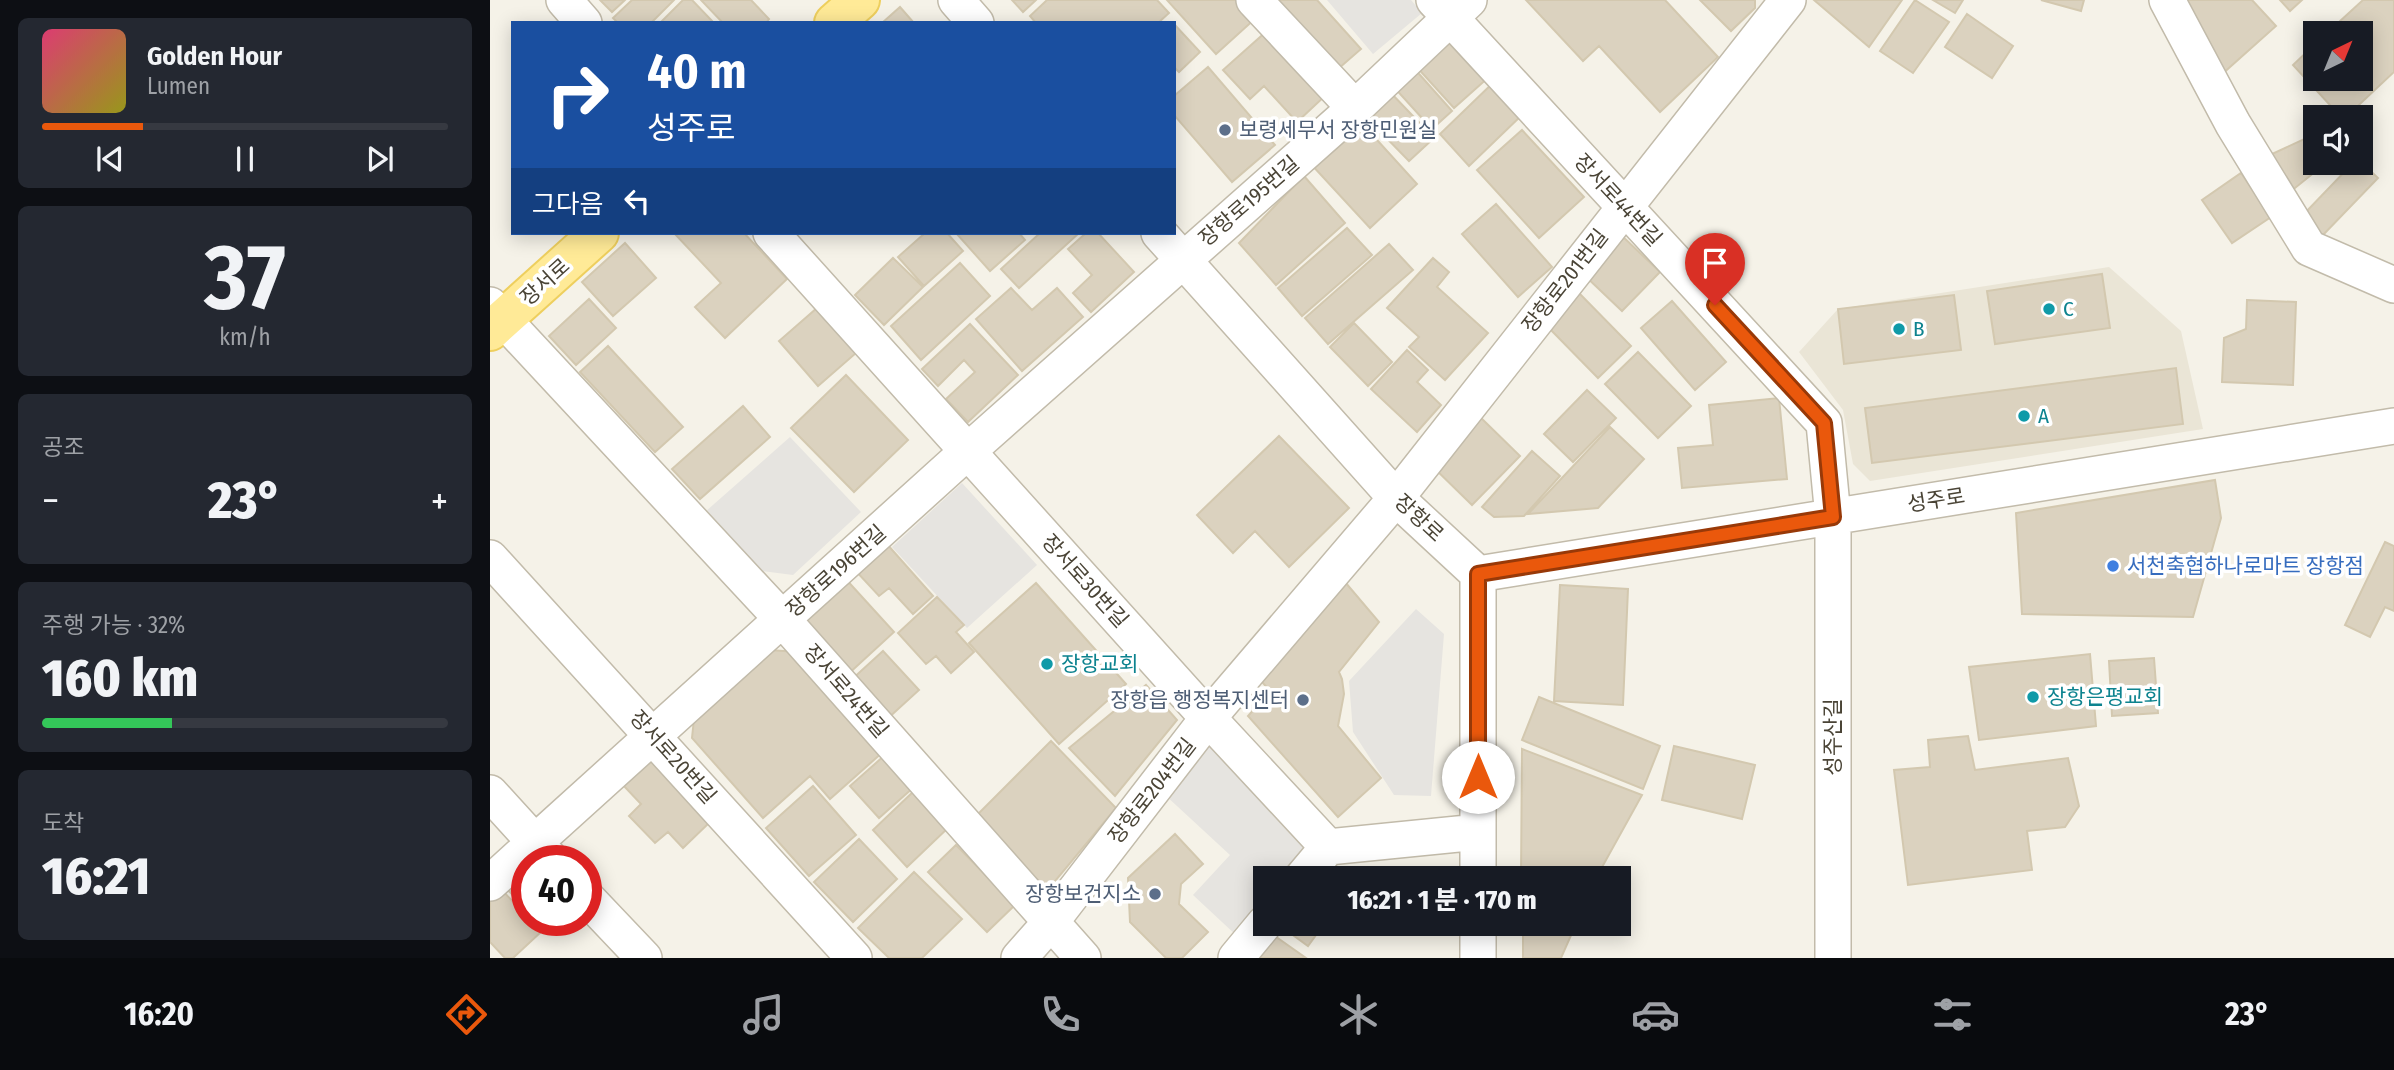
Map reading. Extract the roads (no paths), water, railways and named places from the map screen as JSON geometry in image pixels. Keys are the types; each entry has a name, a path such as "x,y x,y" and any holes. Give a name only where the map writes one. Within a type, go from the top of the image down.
{"main road":[{"path":"836,21 860,0"},
{"name":"장서로","path":"494,318 597,235"}],"street":[{"path":"564,0 582,21"},
{"path":"956,0 974,21"},
{"path":"1254,0 1355,108"},
{"name":"장항로201번길","path":"1396,498 1788,0"},
{"path":"2166,0 2233,124 2309,248 2394,285"},
{"name":"장항로195번길","path":"1182,260 1355,108 1451,6"},
{"name":"장서로44번길","path":"1451,6 1624,206 1824,423 1833,517"},
{"name":"장서로30번길","path":"773,235 1208,718 1328,847"},
{"name":"장항로","path":"1161,235 1396,498 1478,574"},
{"name":"장항로196번길","path":"550,845 653,735 1182,260"},
{"name":"장서로24번길","path":"494,318 783,620 1079,956"},
{"name":"성주로","path":"1478,574 2394,426"},
{"name":"장항로204번길","path":"1019,958 1050,923 1208,718 1396,498"},
{"name":"성주산길","path":"1833,517 1833,958"},
{"name":"장서로20번길","path":"490,558 854,958"},
{"path":"1478,574 1478,866"},
{"path":"490,793 537,845"},
{"path":"1312,866 1328,847 1478,832"},
{"name":"장항로196번길","path":"490,883 511,871"},
{"path":"602,914 644,958"},
{"path":"1236,958 1254,936"},
{"path":"1478,936 1478,958"}],"place":[{"name":"보령세무서 장항민원실","path":"1225,130"},
{"name":"C","path":"2049,309"},
{"name":"B","path":"1899,329"},
{"name":"A","path":"2024,416"},
{"name":"서천축협하나로마트 장항점","path":"2113,566"},
{"name":"장항교회","path":"1047,664"},
{"name":"장항은평교회","path":"2033,697"},
{"name":"장항읍 행정복지센터","path":"1303,700"},
{"name":"장항보건지소","path":"1155,894"}]}
